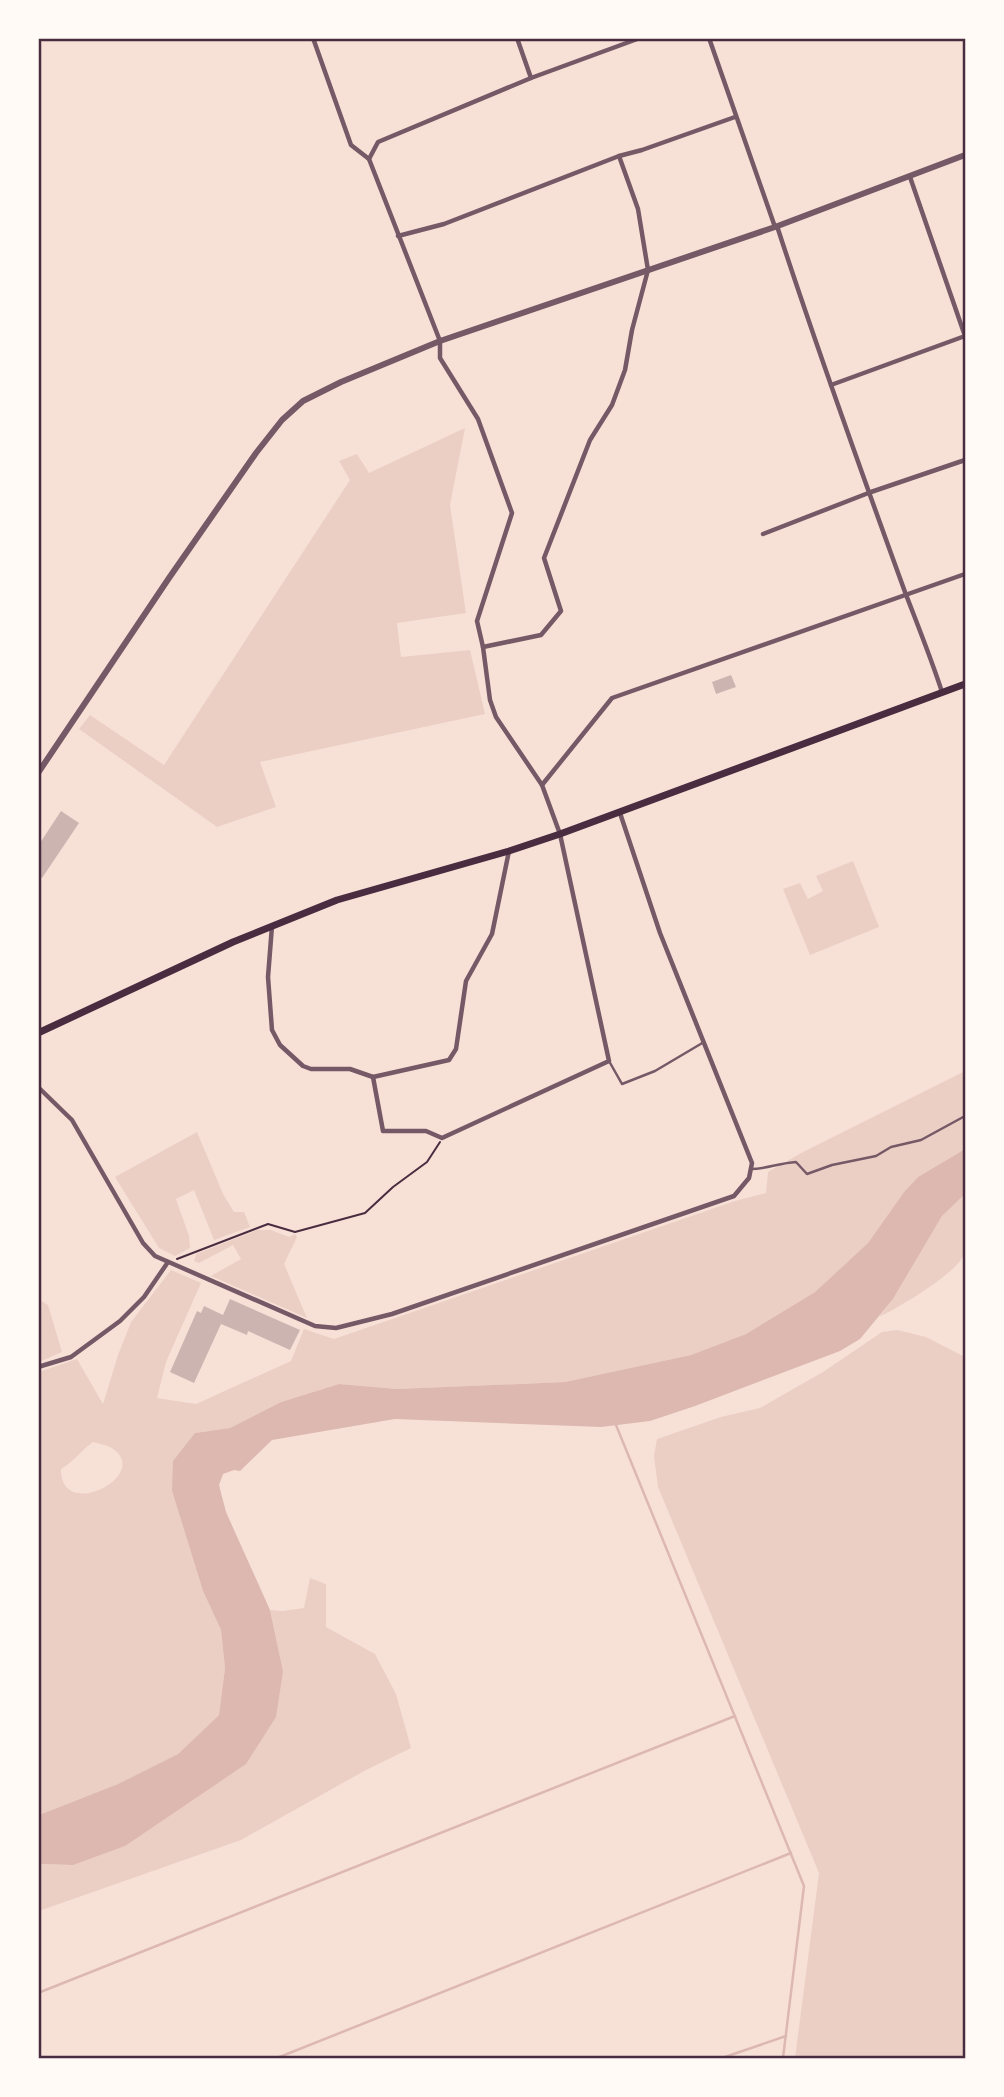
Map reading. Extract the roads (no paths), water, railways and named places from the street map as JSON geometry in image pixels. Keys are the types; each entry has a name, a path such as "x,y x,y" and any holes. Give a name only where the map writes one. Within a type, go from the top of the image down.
{"main road":[{"path":"38,1033 272,925 337,900 560,834 965,684"}],"street":[{"path":"313,38 351,145 369,159 440,341 440,358 478,419 512,513 477,621 490,700 496,717 542,785 560,834 609,1061 442,1138 426,1131 383,1131 373,1077"},
{"path":"517,38 531,78"},
{"path":"369,159 378,142 531,78 640,38"},
{"path":"709,38 943,693"},
{"path":"398,236 444,224 619,156 736,117"},
{"path":"38,773 256,453 291,411 303,401 341,382 440,341 776,226 965,155"},
{"path":"483,647 541,635 561,611 544,558 590,440 612,405 625,370 632,330 648,270 638,209 619,156"},
{"path":"831,384 965,336 910,177"},
{"path":"763,534 870,492 965,460"},
{"path":"542,785 612,698 965,574"},
{"path":"39,1087 72,1120 143,1243 155,1256 315,1325 337,1328 392,1314 734,1196 749,1178 752,1163 660,933 620,813"},
{"path":"272,925 268,977 272,1030 280,1045 303,1066 311,1069 350,1069 373,1077 449,1060 456,1049 466,981 492,934 509,851"},
{"path":"38,1367 71,1357 120,1321 144,1297 168,1262"}],"lane":[{"path":"609,1061 622,1084 655,1071 704,1042"},
{"path":"751,1169 763,1169 778,1163 796,1163 807,1174 832,1165 876,1156 891,1147 921,1140 965,1116"}],"waterway":[{"path":"616,1425 804,1886 783,2058"},
{"path":"38,1993 735,1716"},
{"path":"277,2058 791,1853"},
{"path":"722,2058 786,2036"}]}
